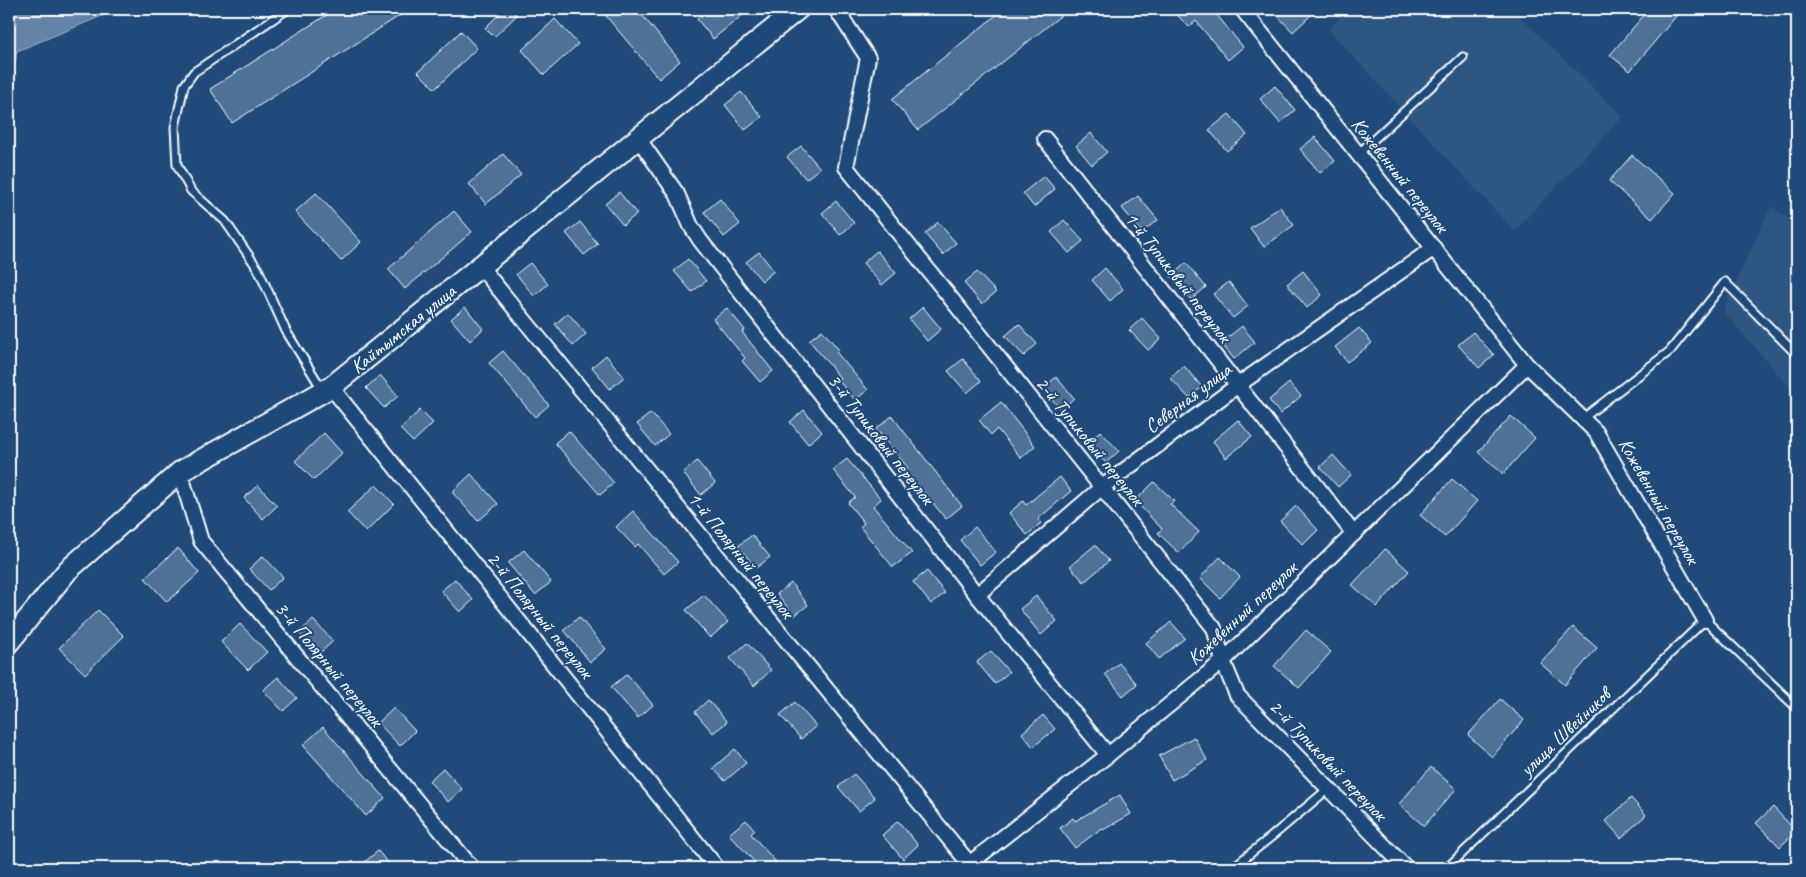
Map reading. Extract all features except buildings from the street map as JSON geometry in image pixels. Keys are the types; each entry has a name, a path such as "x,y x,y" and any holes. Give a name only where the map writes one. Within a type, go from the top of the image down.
{"street":[{"name":"Кайтымская улица","path":"9,642 68,570 180,472 327,389 798,9"},
{"name":"2-й Тупиковый переулок","path":"836,9 868,58 846,167 1214,628 1223,661 1237,695 1406,868"},
{"name":"Кожевенный переулок","path":"1242,9 1527,366 1596,432 1705,620"},
{"name":"3-й Тупиковый переулок","path":"638,138 677,194 691,226 700,240 977,595 1108,755"},
{"name":"1-й Тупиковый переулок","path":"1045,139 1354,534"},
{"name":"Северная улица","path":"977,595 1101,488 1238,385 1434,248"},
{"name":"1-й Полярный переулок","path":"480,266 969,867"},
{"name":"Кожевенный переулок","path":"969,867 1223,661 1527,366"},
{"name":"2-й Полярный переулок","path":"327,389 717,868"},
{"name":"3-й Полярный переулок","path":"180,472 201,540 472,868"}],"lane":[{"path":"288,9 194,72 184,86 175,127 177,165 191,190 225,221 258,269 286,331 327,389"},
{"path":"1358,154 1462,57"},
{"path":"1582,419 1670,351 1725,282 1797,355"},
{"path":"1705,620 1797,708"},
{"name":"улица Швейников","path":"1447,868 1705,620"},
{"path":"1232,868 1271,838 1328,789"}],"shaded area":[{"path":"9,9 119,9 17,51 9,97"},
{"path":"1349,9 1512,9 1623,117 1514,231 1328,29"},
{"path":"1771,206 1797,226 1797,396 1723,311"}]}
